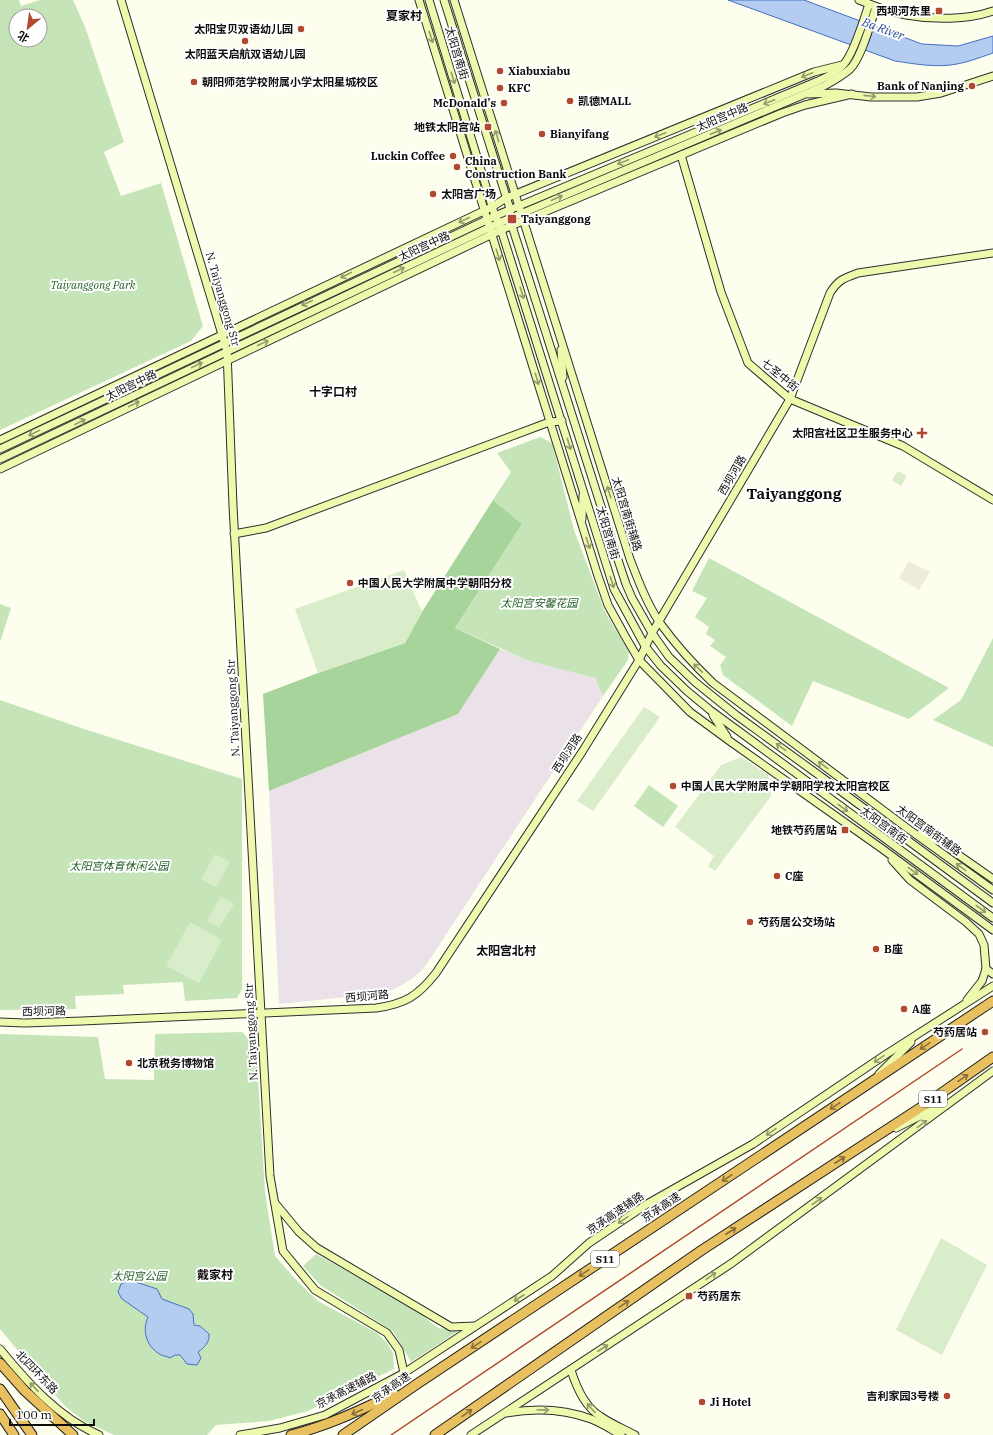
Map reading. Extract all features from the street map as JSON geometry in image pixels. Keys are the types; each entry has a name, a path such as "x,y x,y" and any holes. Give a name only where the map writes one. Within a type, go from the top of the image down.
{"highway":[{"name":"京承高速","path":"343,1435 417,1384 993,1001"},
{"name":"S11","path":"435,1435 702,1250 922,1106 993,1057"},
{"path":"0,1363 25,1391 73,1435"},
{"path":"302,1435 417,1384"},
{"path":"0,1389 32,1435"},
{"path":"0,1414 14,1435"},
{"path":"56,1418 81,1435"},
{"path":"291,1435 313,1430"}],"street":[{"name":"N. Taiyanggong Str","path":"121,0 227,351 234,534 270,1176 283,1251 315,1290 387,1334 399,1350 404,1373"},
{"name":"太阳宫南街","path":"419,0 608,604 639,660 690,712 731,742"},
{"name":"太阳宫南街","path":"429,0 492,207 500,226 614,589 645,646 661,666 676,681 710,710 993,918"},
{"name":"太阳宫南街","path":"444,0 510,209 512,226 626,584 652,633 669,657 695,682 736,715 993,903"},
{"name":"太阳宫南街辅路","path":"454,0 630,559 643,592 659,622 686,657 713,683 907,828 993,890"},
{"path":"859,0 872,9 907,15 938,18 974,16 993,11"},
{"name":"太阳宫中路","path":"0,449 518,205 835,73 844,65 850,55 872,9"},
{"name":"太阳宫中路","path":"0,469 381,287 491,231 510,218 824,86 841,77 851,68 858,58 872,9"},
{"name":"太阳宫中路","path":"0,440 492,207 515,194 814,72 844,65"},
{"path":"803,95 836,93 872,97 917,97 941,93 993,76"},
{"name":"太阳宫中路","path":"500,226 512,226 782,113 805,105 852,94"},
{"path":"667,144 686,125"},
{"path":"662,154 699,148"},
{"name":"七圣中街","path":"681,155 721,292 748,363 790,399 903,446 993,500"},
{"path":"606,157 610,167"},
{"name":"太阳宫中路","path":"0,459 351,293 491,231"},
{"name":"西坝河路","path":"0,1022 25,1024 262,1014 391,1006 402,1003 419,992 436,973 582,752 639,660 652,633 790,399 830,293 836,284 845,277 858,273 993,253"},
{"path":"353,282 372,263"},
{"path":"351,293 381,287"},
{"path":"560,338 564,390"},
{"path":"113,386 133,386"},
{"path":"234,534 266,528 550,422 562,421"},
{"path":"582,524 584,491"},
{"path":"713,683 736,715"},
{"path":"710,710 731,742 881,848 993,930"},
{"path":"827,781 839,776"},
{"path":"907,828 940,842 993,879"},
{"path":"881,848 910,880 966,922 979,934 984,945 986,969 982,981 964,1004"},
{"path":"986,969 993,974"},
{"name":"京承高速辅路","path":"240,1435 280,1428 325,1414 404,1373 552,1276 589,1243 641,1208 753,1144 993,986"},
{"path":"868,1084 923,1031"},
{"path":"471,1435 732,1263 993,1071"},
{"path":"872,1139 957,1098"},
{"path":"274,1202 299,1232 317,1248 451,1326 476,1326"},
{"name":"北四环东路","path":"0,1349 41,1394 76,1422 99,1435"},
{"path":"571,1370 581,1393 592,1410 599,1416 636,1435"},
{"path":"504,1413 522,1410 569,1413 592,1419 621,1435"}],"shaded area":[{"path":"909,561 930,572 919,590 899,578"},
{"path":"500,649 529,661 595,678 603,696 424,968 413,978 395,989 384,993 279,1004 269,791 458,714"}],"green space":[{"name":"Taiyanggong Park","path":"0,0 19,0 21,6 40,0 73,0 85,27 124,142 104,152 121,196 161,183 203,326 191,341 0,430"},
{"name":"太阳宫安馨花园","path":"540,437 552,443 574,530 605,612 629,652 628,660 603,696 595,678 529,661 455,628 522,524 493,500 511,472 497,453"},
{"path":"898,471 907,476 901,486 892,480"},
{"path":"493,500 522,524 455,628 500,649 458,714 269,791 263,694 405,643 422,612"},
{"path":"709,558 949,688 909,719 813,681 792,726 723,675 720,665 726,657 710,646 715,640 706,634 709,627 695,617 707,598 692,591"},
{"path":"404,570 422,612 405,643 318,673 295,609"},
{"path":"0,604 11,608 0,642"},
{"path":"993,638 993,747 933,720 961,700"},
{"name":"太阳宫体育休闲公园","path":"0,700 81,728 242,779 242,989 237,998 185,1001 183,982 123,985 124,994 75,996 76,1009 0,1010"},
{"path":"644,707 660,717 593,811 577,801"},
{"path":"741,757 768,775 771,796 715,871 708,866 714,856 675,827 721,765"},
{"path":"649,785 678,806 663,827 634,806"},
{"path":"215,854 230,862 216,887 201,879"},
{"path":"221,897 234,904 219,928 207,921"},
{"path":"190,922 222,940 199,983 166,966"},
{"name":"太阳宫公园","path":"242,1032 256,1046 265,1192 275,1256 298,1282 318,1301 377,1333 387,1343 393,1353 394,1369 308,1411 269,1421 216,1425 207,1435 114,1435 84,1421 66,1407 0,1329 0,1034 98,1037 105,1079 154,1080 155,1034"},
{"path":"941,1238 987,1265 942,1355 896,1330"},
{"path":"316,1254 412,1307 438,1328 460,1330 411,1362 393,1331 320,1285 303,1266"}],"water":[{"path":"728,0 804,0 922,44 958,46 993,36 993,53 966,62 942,66 895,61"},
{"path":"130,1280 157,1289 162,1299 189,1309 193,1314 194,1325 200,1326 209,1334 209,1340 198,1352 201,1358 197,1365 187,1364 180,1355 175,1355 170,1358 161,1355 154,1350 148,1342 145,1332 148,1317 122,1299 118,1292 121,1284"}],"railway":[{"path":"391,1435 962,1049"}],"place":[{"name":"西坝河东里","path":"939,11"},
{"name":"太阳宝贝双语幼儿园","path":"301,29"},
{"name":"太阳蓝天启航双语幼儿园","path":"245,41"},
{"name":"Xiabuxiabu","path":"500,71"},
{"name":"朝阳师范学校附属小学太阳星城校区","path":"194,82"},
{"name":"Bank of Nanjing","path":"972,86"},
{"name":"KFC","path":"500,88"},
{"name":"凯德MALL","path":"570,101"},
{"name":"McDonald's","path":"504,103"},
{"name":"地铁太阳宫站","path":"488,127"},
{"name":"Bianyifang","path":"542,134"},
{"name":"Luckin Coffee","path":"453,156"},
{"name":"China Construction Bank","path":"457,167"},
{"name":"太阳宫广场","path":"433,194"},
{"name":"Taiyanggong","path":"512,219"},
{"name":"太阳宫社区卫生服务中心","path":"922,433"},
{"name":"中国人民大学附属中学朝阳分校","path":"350,583"},
{"name":"中国人民大学附属中学朝阳学校太阳宫校区","path":"673,786"},
{"name":"地铁芍药居站","path":"845,830"},
{"name":"C座","path":"777,876"},
{"name":"芍药居公交场站","path":"750,922"},
{"name":"B座","path":"876,949"},
{"name":"A座","path":"904,1009"},
{"name":"芍药居站","path":"985,1032"},
{"name":"北京税务博物馆","path":"129,1063"},
{"name":"芍药居东","path":"689,1296"},
{"name":"吉利家园3号楼","path":"947,1396"},
{"name":"Ji Hotel","path":"702,1402"}],"district":[{"name":"夏家村","path":"404,16"},
{"name":"十字口村","path":"333,392"},
{"name":"Taiyanggong","path":"794,494"},
{"name":"太阳宫北村","path":"506,951"},
{"name":"戴家村","path":"215,1275"}],"water label":[{"name":"Ba River","path":"883,29"}]}
